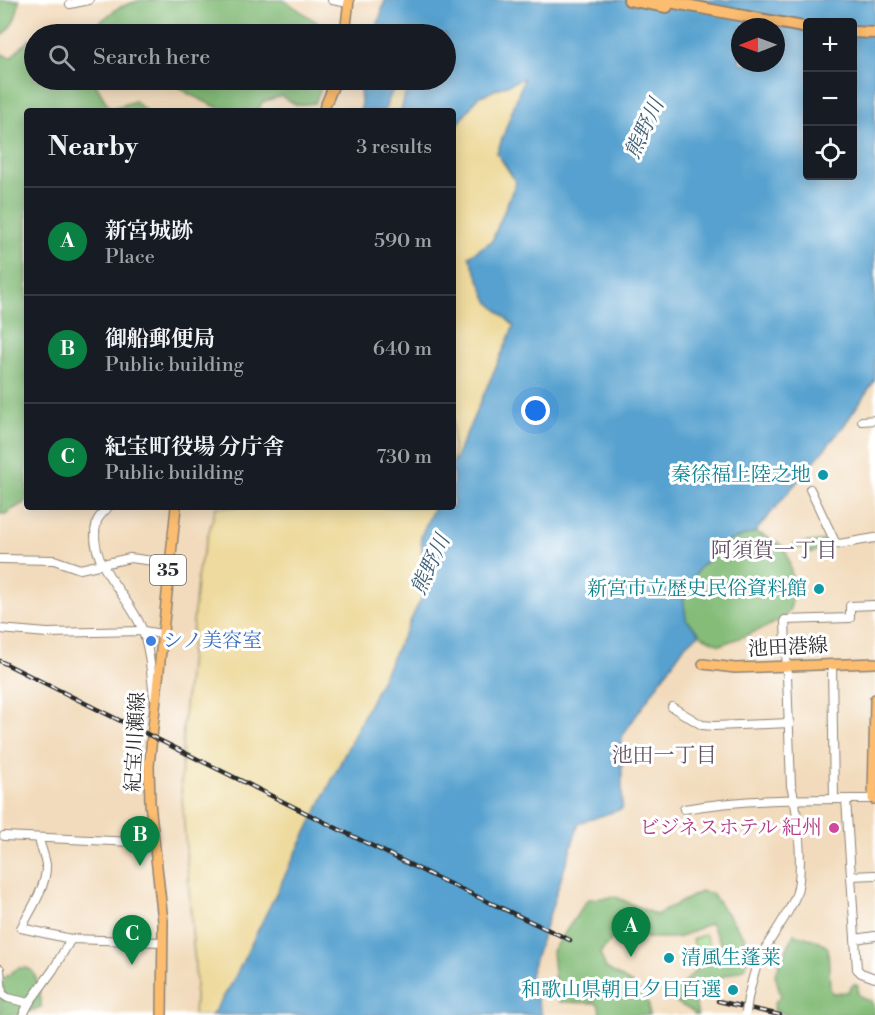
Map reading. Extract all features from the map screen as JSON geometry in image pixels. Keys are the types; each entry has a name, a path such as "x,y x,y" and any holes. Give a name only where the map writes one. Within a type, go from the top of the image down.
{"highway":[{"path":"629,0 731,20"},
{"path":"659,0 803,27"},
{"path":"785,30 803,33"},
{"path":"857,32 875,33"},
{"path":"857,38 875,38"}],"main road":[{"path":"346,24 349,2"},
{"path":"325,108 332,90"},
{"name":"紀宝川瀬線","path":"162,1015 163,942 150,803 149,766 176,510"},
{"name":"池田港線","path":"703,664 735,668 875,663"},
{"path":"874,799 875,699"}],"street":[{"path":"70,4 89,0"},
{"path":"332,0 349,2"},
{"path":"862,422 875,420"},
{"path":"810,489 835,542 839,544 875,538"},
{"path":"106,510 98,519 95,538 102,565 135,612 143,631 155,707"},
{"path":"0,559 54,560 80,569 130,558 169,563"},
{"path":"746,1014 758,961 790,908 797,892 800,875 795,799 791,786 785,620 850,618 850,606 875,605"},
{"path":"0,629 47,633 143,631 162,634"},
{"path":"832,664 834,799"},
{"path":"672,707 702,724 790,723"},
{"path":"846,799 857,969 875,978"},
{"path":"684,808 723,802 874,799"},
{"path":"4,836 155,843"},
{"path":"39,838 40,850 46,867 38,898 21,928 71,939 163,942"},
{"path":"851,876 875,875"},
{"path":"855,939 875,936"},
{"path":"23,1015 71,939"},
{"path":"0,969 2,994 8,998 29,1003"},
{"path":"29,1003 29,1015"}],"green space":[{"path":"0,0 19,0 14,21 0,38"},
{"path":"140,0 284,0 318,23 97,24 118,8"},
{"path":"24,45 24,90 99,90 109,108 24,108 24,503 5,514 0,514 0,53 10,58"},
{"path":"184,90 320,90 315,103 297,105 281,96 262,102 259,108 219,108"},
{"path":"135,101 143,108 113,108"},
{"path":"755,532 777,542 786,553 793,591 790,608 787,614 775,623 720,645 702,636 686,619 682,594 700,567 728,541"},
{"path":"827,540 835,546 810,553 805,547 796,548 794,544"},
{"path":"702,891 712,894 746,939 749,958 743,969 707,982 693,993 698,1015 675,1002 672,995 701,965 726,953 710,923 678,938 647,938 622,927 600,953 606,968 634,985 649,1005 649,1015 600,1015 599,1006 596,1003 560,1002 556,995 552,951 588,899 616,897 656,915"},
{"path":"705,934 714,954 701,960 692,940"},
{"path":"794,934 819,941 828,948 832,993 847,992 854,984 858,986 858,994 871,1001 875,1015 787,1015 774,1010 775,1002 781,996 775,974"},
{"path":"18,968 33,972 39,989 41,1007 19,1015 0,1015 0,981"}],"sand":[{"path":"525,77 497,153 516,182 492,241 488,301 514,326 456,457 456,127 478,97"},
{"path":"391,90 406,90 402,108 384,108"},
{"path":"215,510 433,510 421,536 425,591 231,986 212,1015 194,1015 196,982 181,785 183,727 198,571"}],"water":[{"name":"熊野川","path":"385,0 875,0 875,380 843,427 755,532 728,541 700,567 683,594 686,619 700,634 686,644 622,736 622,809 579,823 530,975 542,1015 212,1015 231,985 425,591 421,536 433,510 456,510 456,457 514,326 488,301 469,256 492,241 516,182 497,153 524,78 478,97 456,127 456,108 402,108 406,90 456,90 456,24 378,24"},
{"path":"360,90 393,90 385,108 360,108"}],"railway":[{"path":"0,661 433,876 570,940"},
{"path":"718,1001 780,1015"}],"place":[{"name":"秦徐福上陸之地","path":"823,475"},
{"name":"新宮市立歴史民俗資料館","path":"819,589"},
{"name":"シノ美容室","path":"151,641"},
{"name":"ビジネスホテル 紀州","path":"834,828"},
{"name":"御船郵便局","path":"140,866"},
{"name":"新宮城跡","path":"631,957"},
{"name":"清風生蓬莱","path":"669,958"},
{"name":"紀宝町役場 分庁舎","path":"132,965"},
{"name":"和歌山県朝日夕日百選","path":"733,990"}],"district":[{"name":"阿須賀一丁目","path":"774,551"},
{"name":"池田一丁目","path":"664,756"}]}
